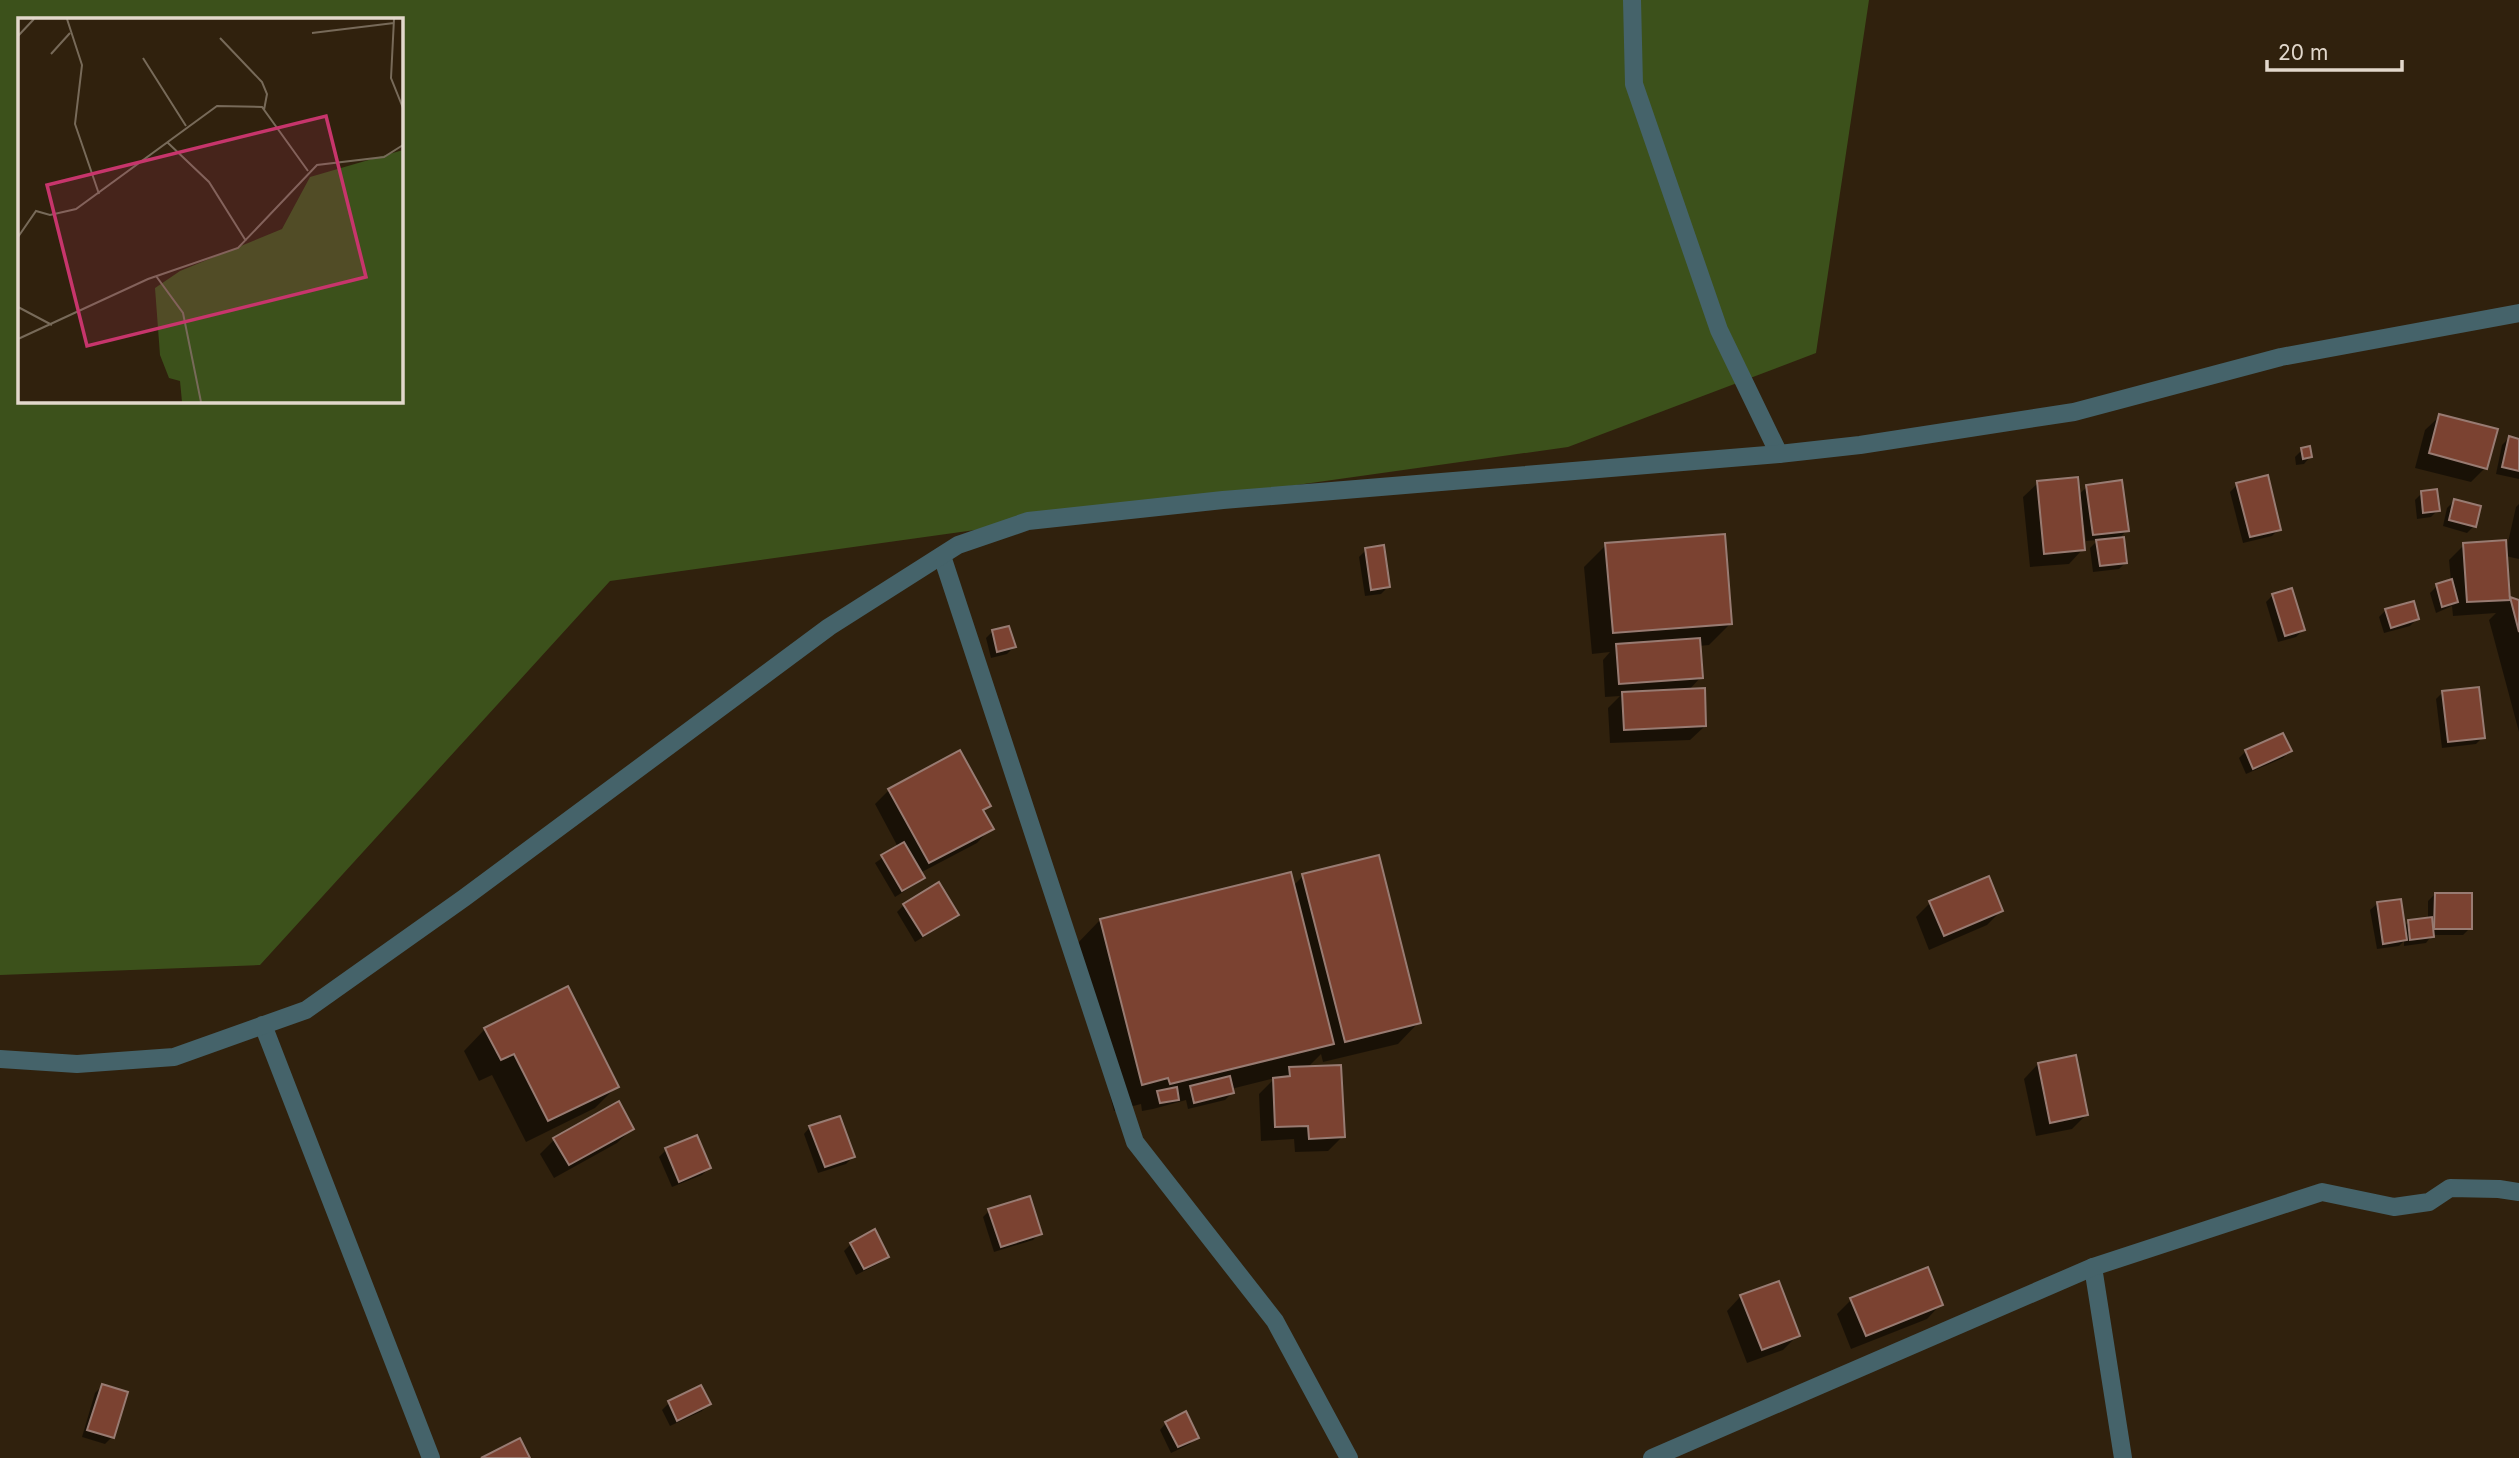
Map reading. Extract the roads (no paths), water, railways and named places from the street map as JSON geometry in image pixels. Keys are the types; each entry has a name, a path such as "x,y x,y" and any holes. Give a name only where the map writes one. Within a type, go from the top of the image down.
{"street":[{"path":"1632,0 1634,85 1718,330 1779,454"},
{"path":"0,1059 77,1064 174,1057 306,1010 464,898 829,627 958,545 1028,521 1236,498 1779,454 1860,445 2074,412 2281,357 2519,313"},
{"path":"942,556 1135,1142 1275,1321 1349,1458"},
{"path":"263,1025 431,1458"},
{"path":"1652,1458 2093,1267 2322,1192 2394,1207 2429,1202 2450,1188 2499,1188 2519,1192"},
{"path":"2093,1267 2123,1458"}]}
